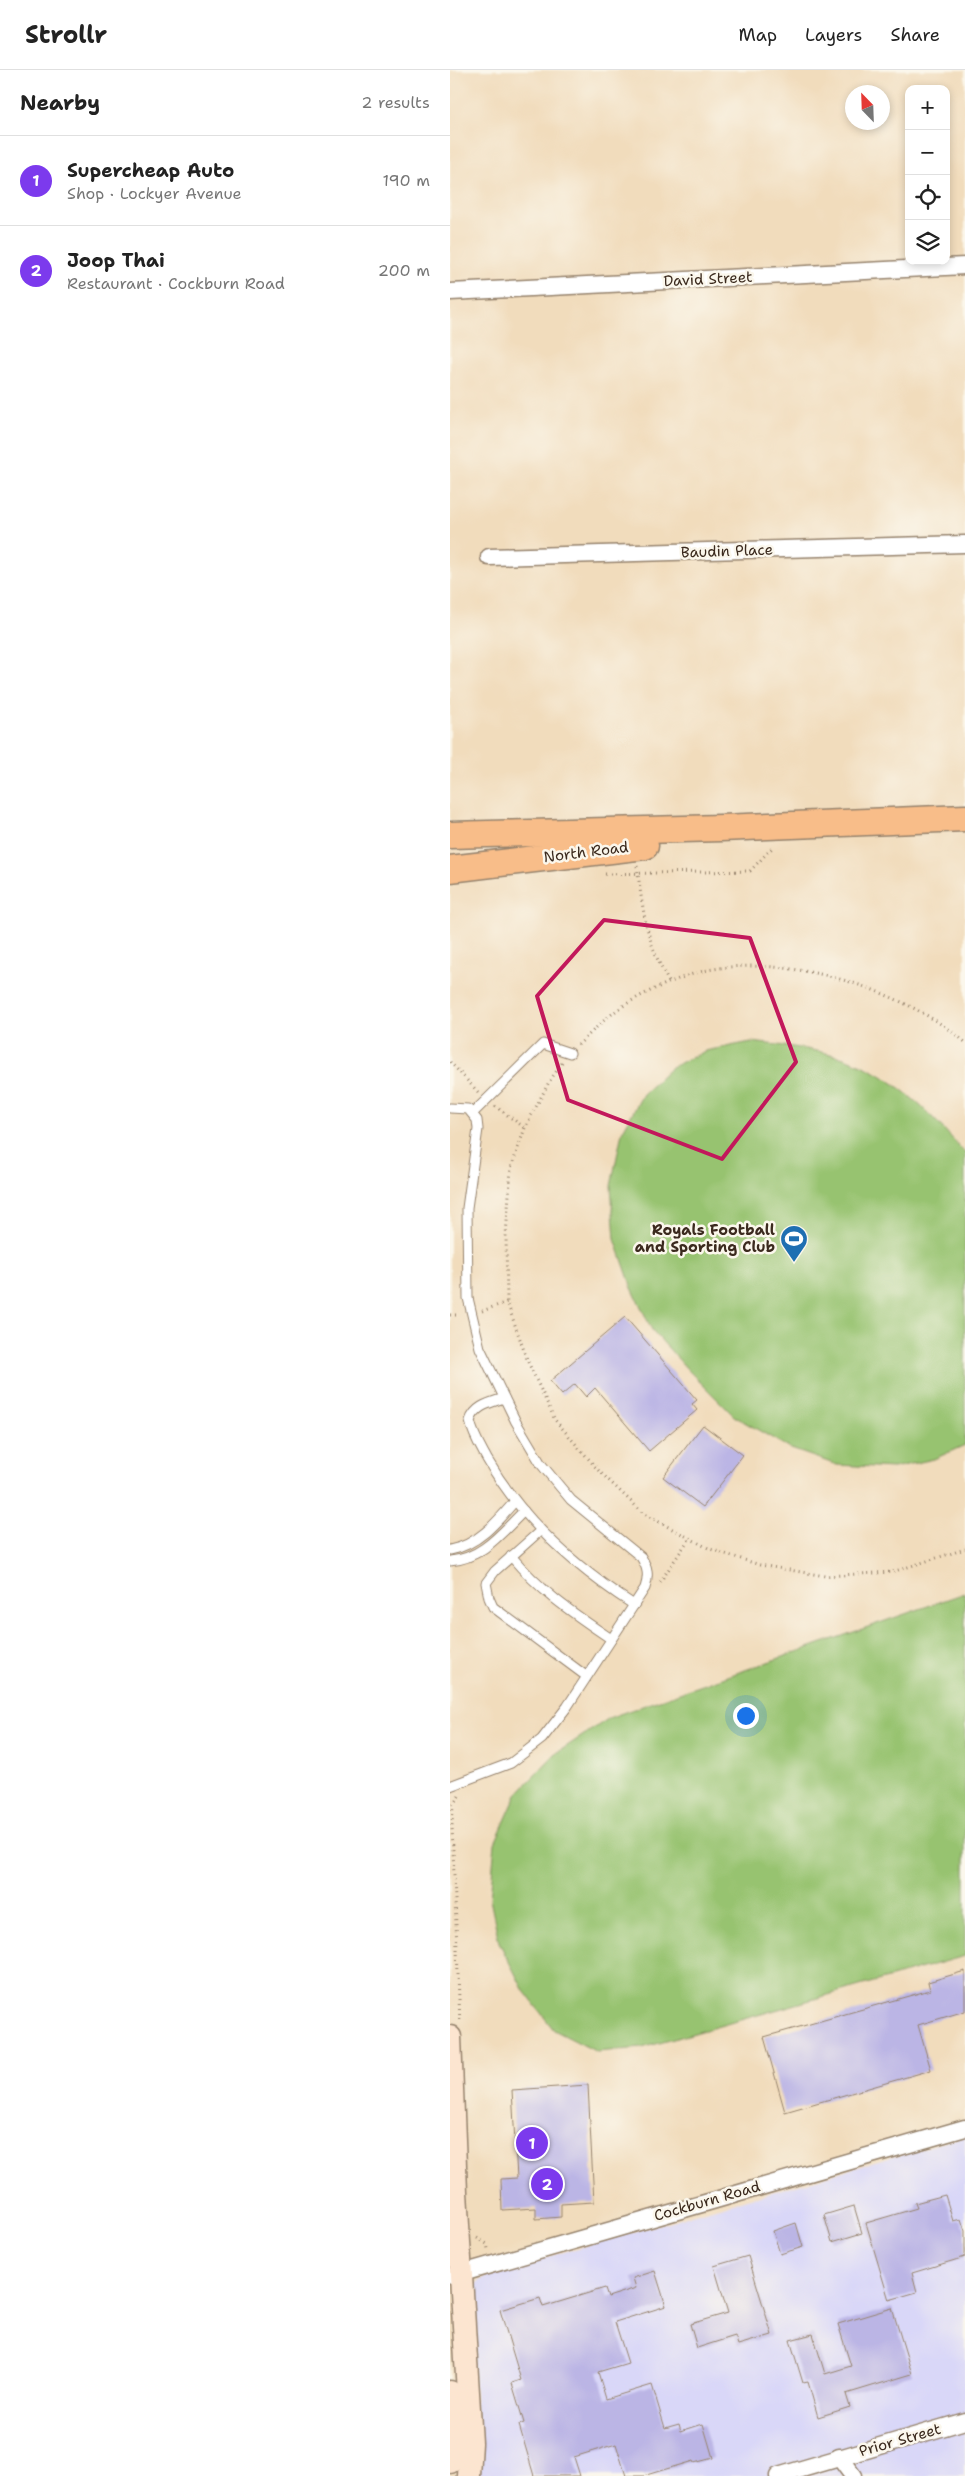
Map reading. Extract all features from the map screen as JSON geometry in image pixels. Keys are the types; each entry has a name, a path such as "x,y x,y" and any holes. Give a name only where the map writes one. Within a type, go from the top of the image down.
{"main road":[{"name":"North Road","path":"450,835 721,828 965,818"},
{"name":"North Road","path":"450,868 634,847 721,828"},
{"path":"455,2030 455,2275 471,2443 469,2476"},
{"path":"450,2392 450,2462"}],"street":[{"name":"David Street","path":"450,292 965,266"},
{"name":"Baudin Place","path":"489,557 965,544"},
{"name":"Cockburn Road","path":"455,2275 965,2128"},
{"name":"Prior Street","path":"778,2476 965,2421"},
{"path":"839,2457 853,2476"}],"lane":[{"path":"473,1113 543,1044 570,1053"},
{"path":"450,1108 468,1109 473,1113 478,1129 466,1208 468,1298 480,1348 504,1398 541,1464 559,1486 585,1512 641,1557 648,1570 648,1579 634,1605 542,1739 511,1762 450,1786"},
{"path":"504,1398 480,1407 473,1413 470,1421 477,1440 495,1473 540,1531 604,1586 634,1605"},
{"path":"450,1550 471,1544 497,1522 515,1501"},
{"path":"450,1561 460,1560 484,1548 524,1511"},
{"path":"540,1531 495,1571 486,1583 489,1598 493,1607 586,1676"},
{"path":"512,1556 532,1581 549,1596 611,1639"}],"path":[{"path":"600,874 750,871 778,842"},
{"path":"634,847 645,924 656,959 669,982"},
{"path":"965,1042 945,1026 886,996 831,977 769,966 708,970 669,982 612,1013 570,1053 549,1082 525,1128 511,1168 506,1235 507,1302 528,1362 555,1420 599,1470 644,1514 710,1549 760,1566 825,1576 892,1572 965,1549"},
{"path":"656,1588 689,1539"},
{"path":"455,2030 451,1844 453,1805 461,1793"},
{"path":"474,2235 487,2244"}],"highlighted area":[{"path":"604,920 750,938 796,1062 722,1159 568,1100 537,996"}],"shaded area":[{"path":"965,2136 965,2476 480,2476 469,2305 473,2286 485,2277 526,2263"}],"green space":[{"name":"Royals Football and Sporting Club","path":"751,1042 832,1054 873,1071 902,1090 916,1102 965,1153 965,1445 934,1459 893,1468 837,1465 791,1449 734,1416 689,1371 652,1330 632,1288 615,1239 611,1186 622,1132 643,1094 672,1067 705,1051"},
{"path":"965,1593 965,1956 642,2048 597,2052 554,2030 524,1991 499,1942 490,1899 495,1843 517,1794 555,1754 611,1717"}],"building":[{"path":"625,1317 697,1400 692,1404 697,1410 649,1451 595,1388 586,1397 575,1384 562,1395 550,1381"},
{"path":"703,1425 743,1455 703,1507 663,1477"},
{"path":"965,1971 965,2011 918,2025 931,2070 785,2112 764,2037 930,1990 928,1982"},
{"path":"588,2085 594,2202 561,2204 561,2217 536,2219 536,2208 502,2210 501,2179 517,2178 512,2090"},
{"path":"945,2195 953,2221 961,2219 965,2231 965,2257 912,2273 917,2292 889,2300 866,2223 917,2208 915,2203"},
{"path":"854,2206 862,2233 832,2242 824,2215"},
{"path":"796,2223 803,2247 780,2254 773,2231"},
{"path":"748,2256 772,2335 738,2345 735,2336 697,2348 690,2324 728,2313 714,2266"},
{"path":"655,2271 666,2306 615,2322 628,2363 598,2372 606,2399 652,2385 665,2428 679,2424 681,2431 703,2424 713,2458 694,2463 693,2461 643,2476 626,2476 616,2444 574,2457 580,2476 534,2476 519,2425 524,2423 512,2383 521,2380 500,2310 540,2298 543,2307 605,2288 608,2297 636,2288 633,2278"},
{"path":"892,2308 912,2374 846,2394 850,2407 818,2417 808,2382 803,2383 790,2340 813,2334 825,2374 851,2366 838,2324"}],"place":[{"name":"Royals Football and Sporting Club","path":"794,1263"},
{"name":"Supercheap Auto","path":"532,2143"},
{"name":"Joop Thai","path":"547,2184"}]}
